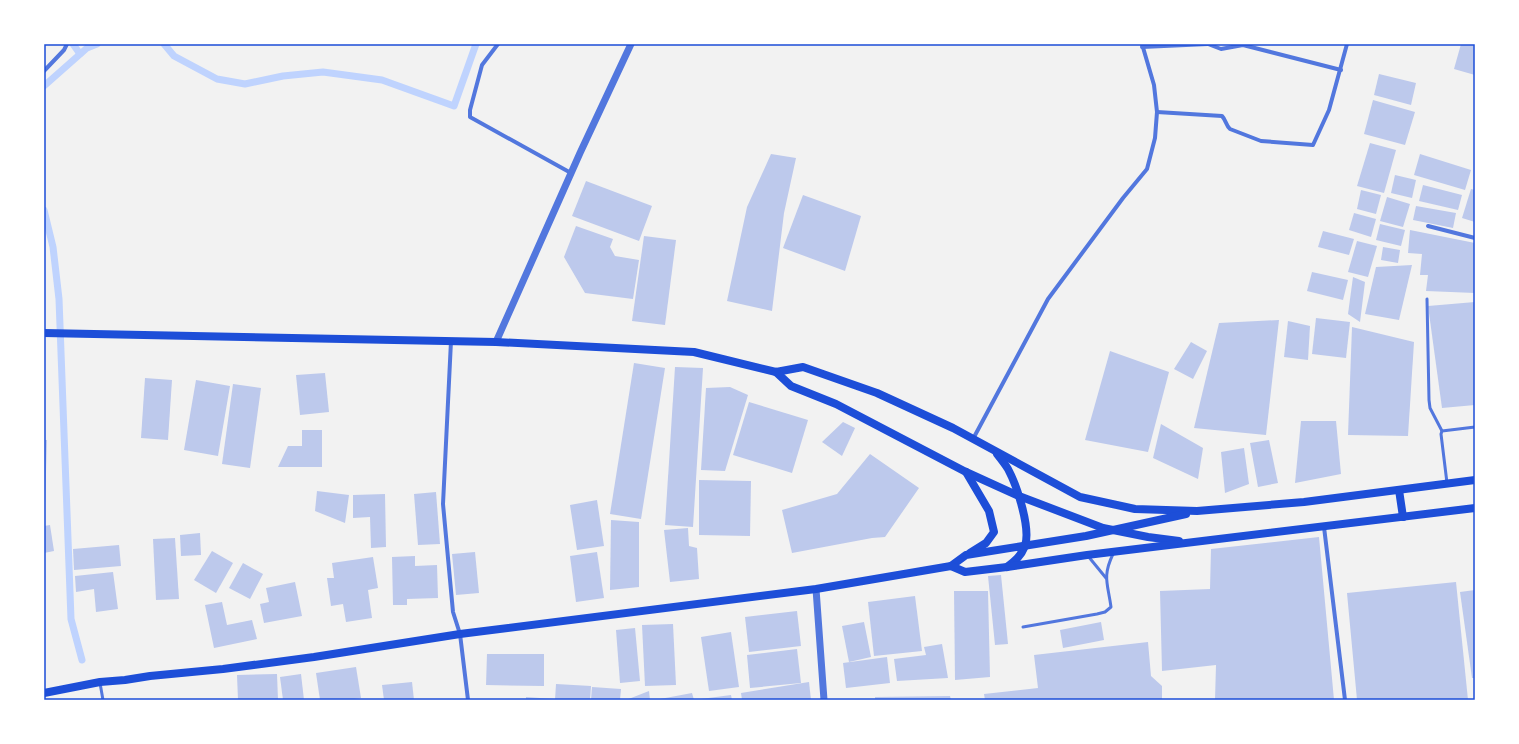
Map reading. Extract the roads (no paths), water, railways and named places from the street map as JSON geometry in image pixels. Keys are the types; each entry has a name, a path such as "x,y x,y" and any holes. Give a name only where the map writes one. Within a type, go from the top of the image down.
{"main road":[{"path":"44,332 496,342 694,352 776,372 803,367 877,393 953,428 1080,497 1135,509 1197,511 1304,502 1475,480"},
{"path":"776,372 791,386 836,404 966,472 1019,496 1103,528 1148,537 1185,542 1206,541"},
{"path":"995,452 1008,468 1019,496 1024,518 1026,541 1024,547 1019,557 1007,567"},
{"path":"44,693 100,682 238,667 460,634 816,589 951,566 986,543 994,532 989,511 966,472"},
{"path":"1399,490 1403,517"},
{"path":"951,566 965,572 1087,555 1475,508"},
{"path":"966,555 1024,547 1115,530 1197,511"}],"street":[{"path":"44,71 64,50 67,44"},
{"path":"498,44 482,65 470,110 470,117 571,173"},
{"path":"496,342 571,173 631,44"},
{"path":"973,439 1048,299 1123,198 1147,169 1155,138 1157,112 1154,85 1142,46 1208,44 1221,49 1243,45 1341,70"},
{"path":"1157,112 1222,116 1230,129 1261,141 1313,146 1328,110 1348,44"},
{"path":"1428,226 1475,238"},
{"path":"452,341 443,504 453,612 460,634 468,700"},
{"path":"1324,526 1345,700"},
{"path":"816,589 824,700"}],"lane":[{"path":"1427,299 1429,400 1430,408 1442,431 1441,434 1447,484"},
{"path":"1442,431 1475,427"},
{"path":"1023,627 1097,614 1105,612 1111,608 1106,578 1113,552"},
{"path":"1087,555 1106,578"},
{"path":"100,682 103,700"}],"waterway":[{"path":"73,44 80,54"},
{"path":"44,86 87,48 97,44"},
{"path":"164,44 174,56 217,79 245,84 283,76 323,72 382,80 454,106 476,44"},
{"path":"44,210 53,247 59,299 71,619 82,660"}]}
